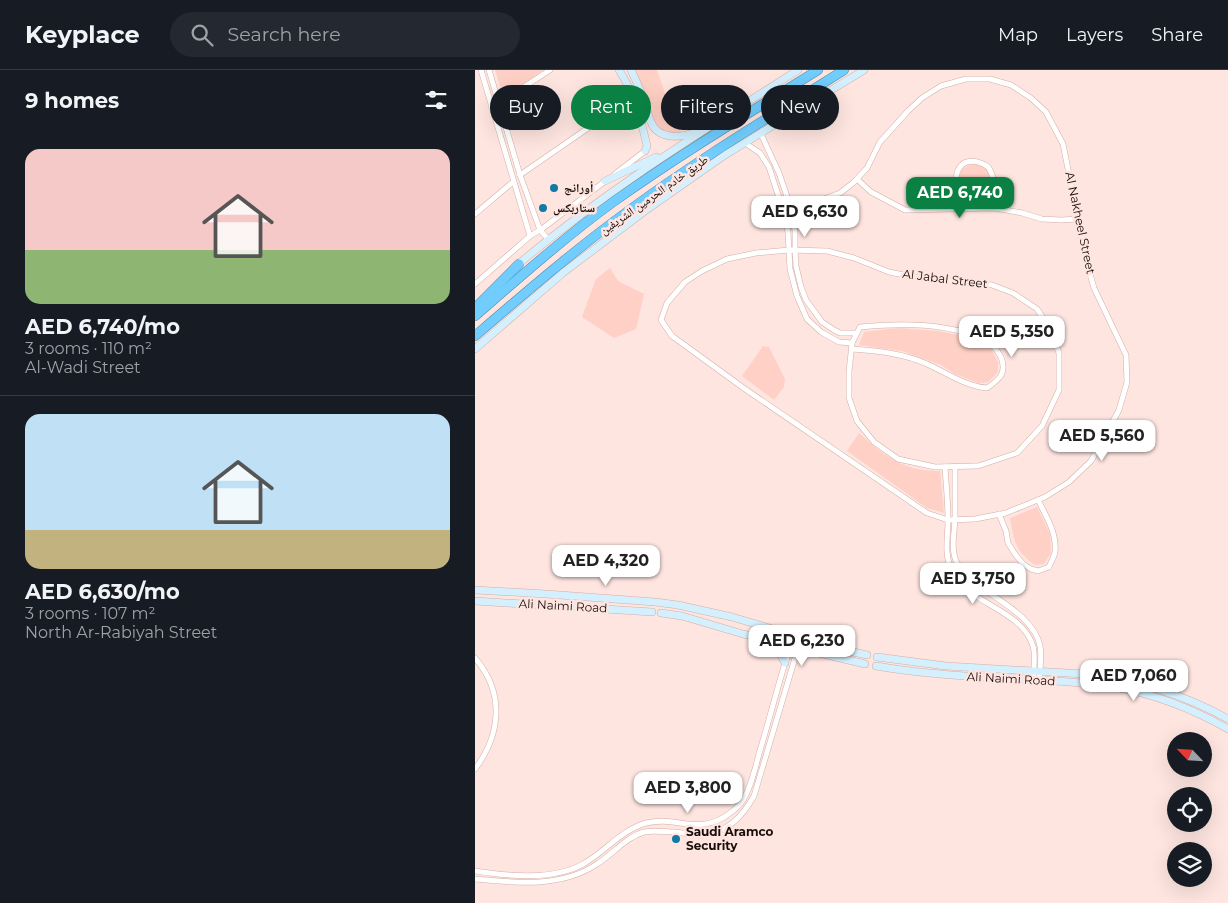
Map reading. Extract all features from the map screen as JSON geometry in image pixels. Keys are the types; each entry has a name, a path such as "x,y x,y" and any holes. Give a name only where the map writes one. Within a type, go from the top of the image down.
{"highway":[{"name":"طريق خادم الحرمين الشريفين","path":"475,316 559,244 613,202 818,70"},
{"name":"طريق خادم الحرمين الشريفين","path":"820,85 844,70"},
{"path":"824,85 851,70"},
{"name":"طريق خادم الحرمين الشريفين","path":"475,336 555,267 631,208 761,123"},
{"path":"475,308 519,264"}],"main road":[{"path":"619,70 628,85"},
{"path":"631,70 643,96 651,124 656,130 676,137 700,130"},
{"path":"751,100 798,70"},
{"path":"475,349 564,272 645,211 725,155 864,70"},
{"path":"642,130 647,146 645,151"},
{"path":"475,302 547,239 642,170 704,130"},
{"path":"605,181 681,145"},
{"name":"Ali Naimi Road","path":"475,590 678,605 732,617 840,649 864,654 862,663 795,647"},
{"name":"Ali Naimi Road","path":"475,601 652,612"},
{"path":"661,613 682,616 795,647"},
{"path":"743,634 772,647 780,654 785,663"},
{"name":"Ali Naimi Road","path":"877,657 946,666 1104,676 1167,691 1198,703 1228,719"},
{"path":"888,668 884,663 889,659"},
{"name":"Ali Naimi Road","path":"875,666 953,676 1036,680 1116,687 1151,696 1197,713 1228,729"}],"street":[{"path":"481,70 490,102"},
{"path":"489,70 494,85"},
{"path":"527,85 550,70"},
{"name":"Al Nakheel Street","path":"792,212 840,193 853,184 867,168 880,142 908,110 941,86 966,79 990,79 1011,85 1031,98 1046,112 1063,144 1077,219 1094,288 1126,355 1127,382 1119,410 1091,462 1069,482 1045,498 1006,513 975,519 948,520 927,513 745,389 672,336 661,320 667,303 685,282 702,271 727,259 756,253 792,250"},
{"path":"498,130 530,236"},
{"path":"507,130 520,175 540,230 547,239"},
{"path":"520,175 585,130"},
{"path":"745,143 759,153 769,167 783,210 792,250 801,287 806,300 822,322 840,333 857,333 860,327 902,324 956,330 978,336 991,343 999,353 1004,366 1002,374 995,383 987,388 979,388 957,380 927,364 901,355 839,342 821,332 807,318 797,296 790,269 792,250 795,231 792,212 779,173 761,134"},
{"path":"475,284 530,236 645,151"},
{"path":"956,209 955,176 960,166 969,161 985,164 990,168 993,177 995,208"},
{"path":"857,179 871,192 905,210 995,208 1042,219 1077,219"},
{"path":"475,214 513,182"},
{"path":"783,210 792,212"},
{"path":"525,221 531,222 535,216"},
{"name":"Al Jabal Street","path":"792,250 827,251 854,258 889,272 914,277 992,285 1013,293 1037,309 1049,327 1059,353 1059,390 1042,426 1017,453 978,466 935,467 898,459 874,442 857,421 849,398 852,346 857,333"},
{"path":"955,466 953,544 955,559 969,579 1021,616 1031,626 1040,647 1036,671"},
{"path":"945,467 948,520 947,548 952,571 969,590 1026,631 1034,649 1036,680"},
{"path":"999,514 1006,531 1008,543 1015,554 1023,564 1038,571 1049,567 1055,554 1055,540 1050,523 1039,500"},
{"path":"475,878 537,882 565,878 597,864 627,841 643,832 659,831 703,835 731,824 745,811 754,796 789,673 797,636"},
{"path":"475,872 537,876 562,872 583,864 631,829 643,824 658,821 702,825 724,818 736,808 745,796 785,663 795,647"},
{"path":"475,658 488,678 494,694 496,711 493,735 486,753 475,769"},
{"path":"658,821 663,826 659,831"},
{"path":"702,825 699,830 703,835"}],"shaded area":[{"path":"495,70 544,70 520,85 500,85"},
{"path":"633,70 657,70 662,85 661,129 651,114 651,85 638,85"},
{"path":"662,130 680,130 681,132 674,133"},
{"path":"969,165 984,166 989,173 989,202 961,201 959,177 961,172"},
{"path":"610,268 618,281 644,294 636,329 614,338 582,317 596,279"},
{"path":"898,328 938,331 974,338 990,347 998,362 998,372 988,382 978,383 955,374 941,365 902,351 859,345 864,332"},
{"path":"763,346 769,347 785,379 784,387 774,400 742,376"},
{"path":"859,433 877,449 896,461 916,469 940,471 944,513 927,508 847,451"},
{"path":"1037,507 1050,534 1051,553 1044,564 1035,565 1019,550 1010,518"}],"place":[{"name":"أورانج","path":"554,188"},
{"name":"ستاربكس","path":"543,208"},
{"name":"Saudi Aramco Security","path":"676,839"}]}
